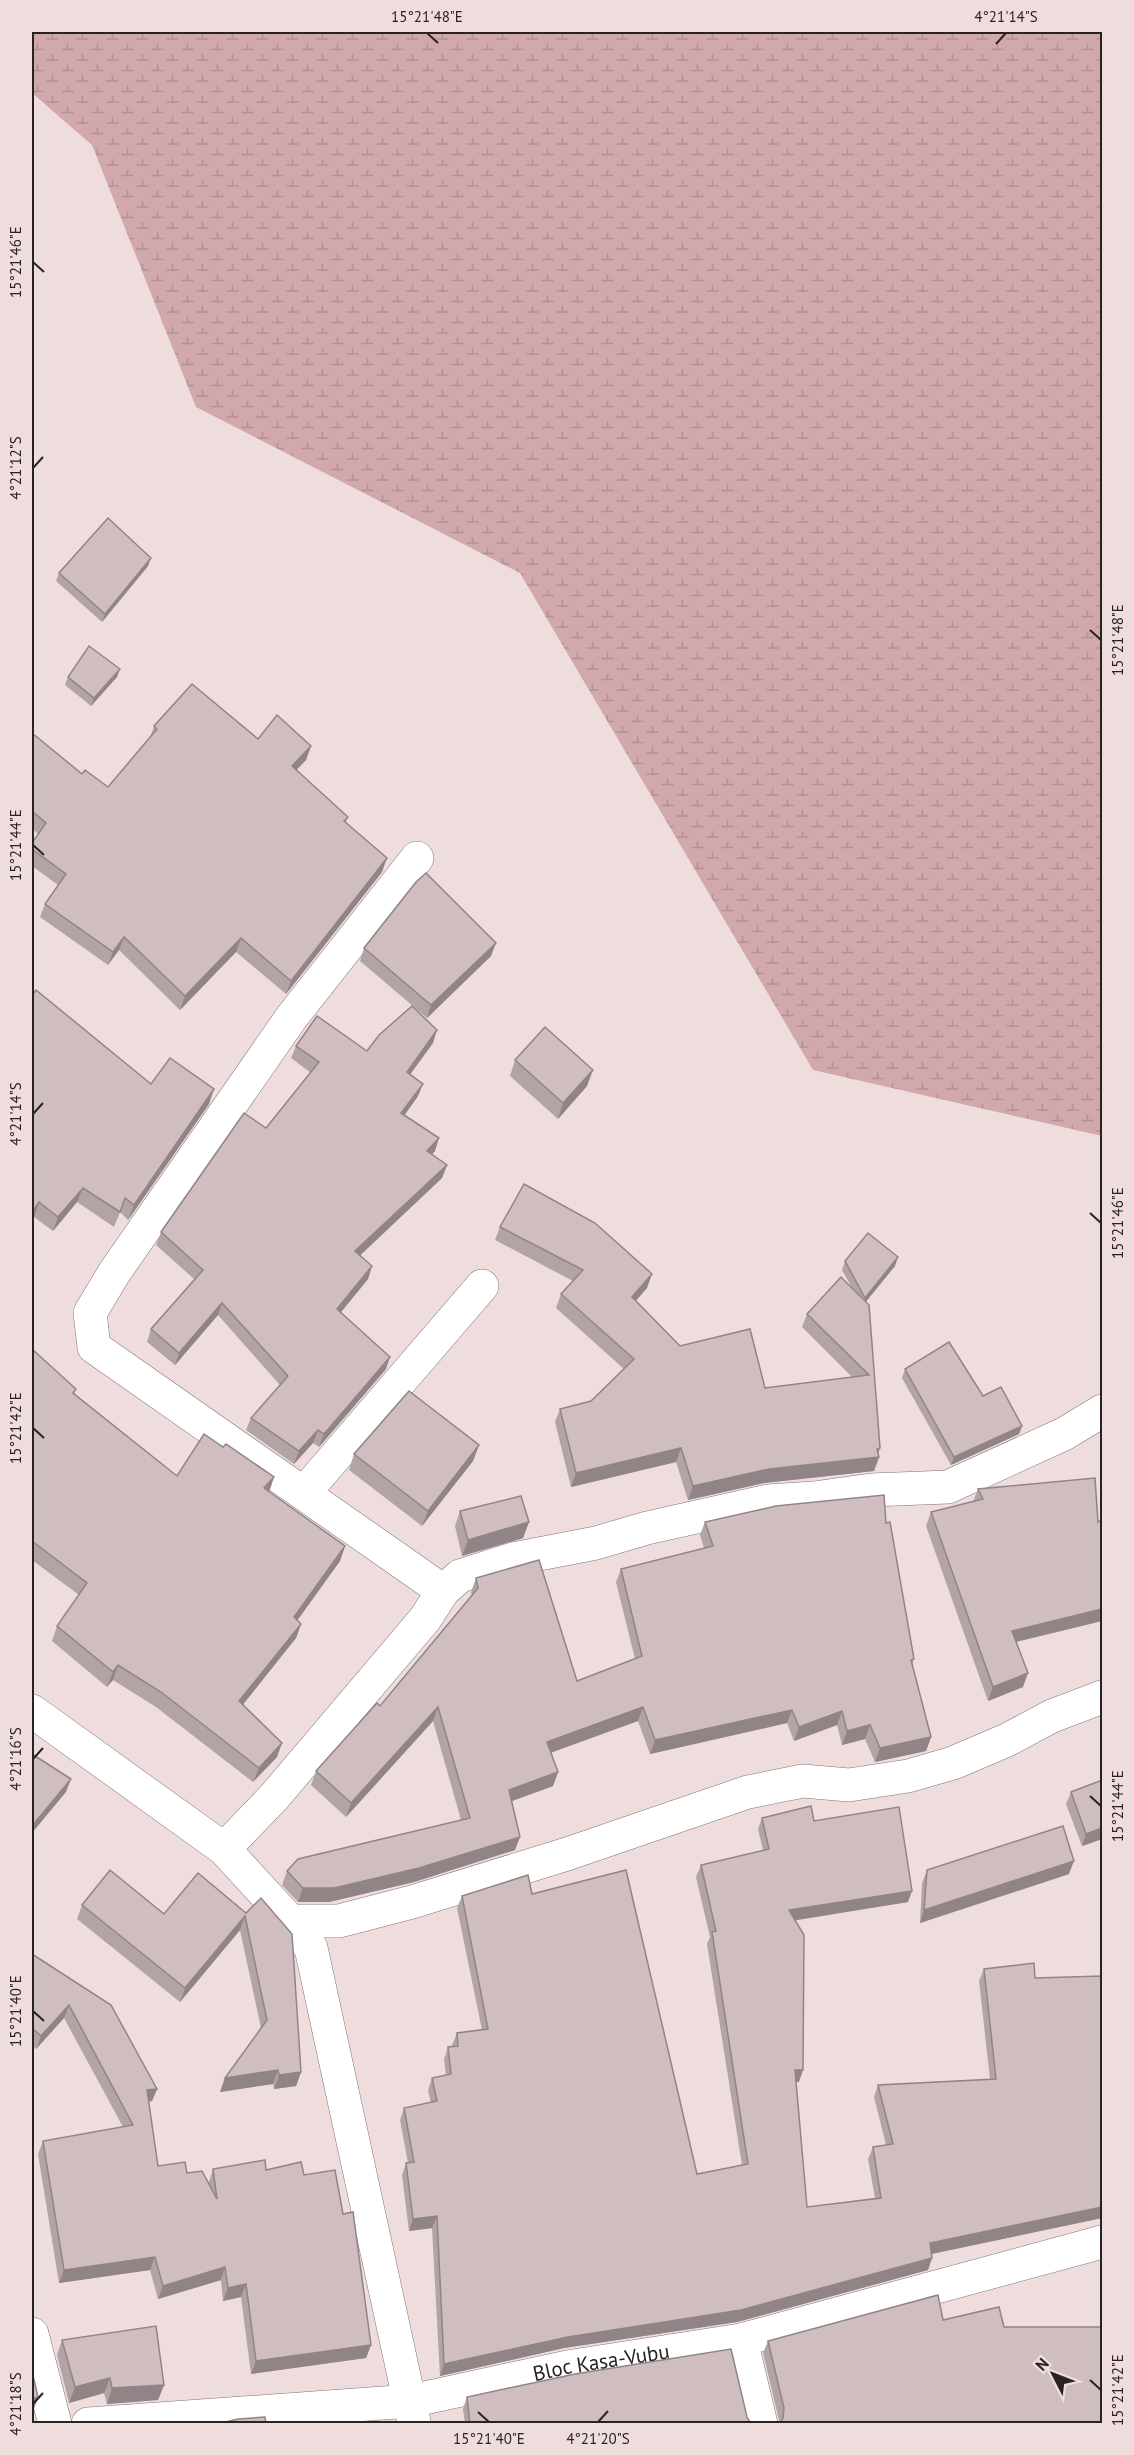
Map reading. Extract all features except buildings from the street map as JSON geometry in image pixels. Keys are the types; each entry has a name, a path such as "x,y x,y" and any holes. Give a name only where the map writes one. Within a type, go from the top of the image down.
{"street":[{"path":"417,858 291,1018 90,1312 94,1347 443,1591"},
{"path":"304,1493 482,1286"},
{"path":"224,1848 274,1797 425,1619 443,1591 460,1576 513,1559 596,1543 647,1528 768,1501 814,1498 871,1490 948,1487 1064,1434 1102,1411"},
{"path":"291,1921 339,1921 412,1902 577,1850 748,1792 803,1781 849,1785 908,1776 953,1763 1007,1740 1052,1716 1102,1697"},
{"path":"32,1711 224,1848 291,1921 311,1948 413,2412"},
{"name":"Bloc Kasa-Vubu","path":"88,2424 413,2412 567,2367 741,2340 1102,2242"},
{"path":"32,2334 55,2424"},
{"path":"741,2340 761,2424"}],"green space":[{"path":"32,32 1102,32 1102,1136 813,1070 520,573 196,407 92,145 32,93"}]}
